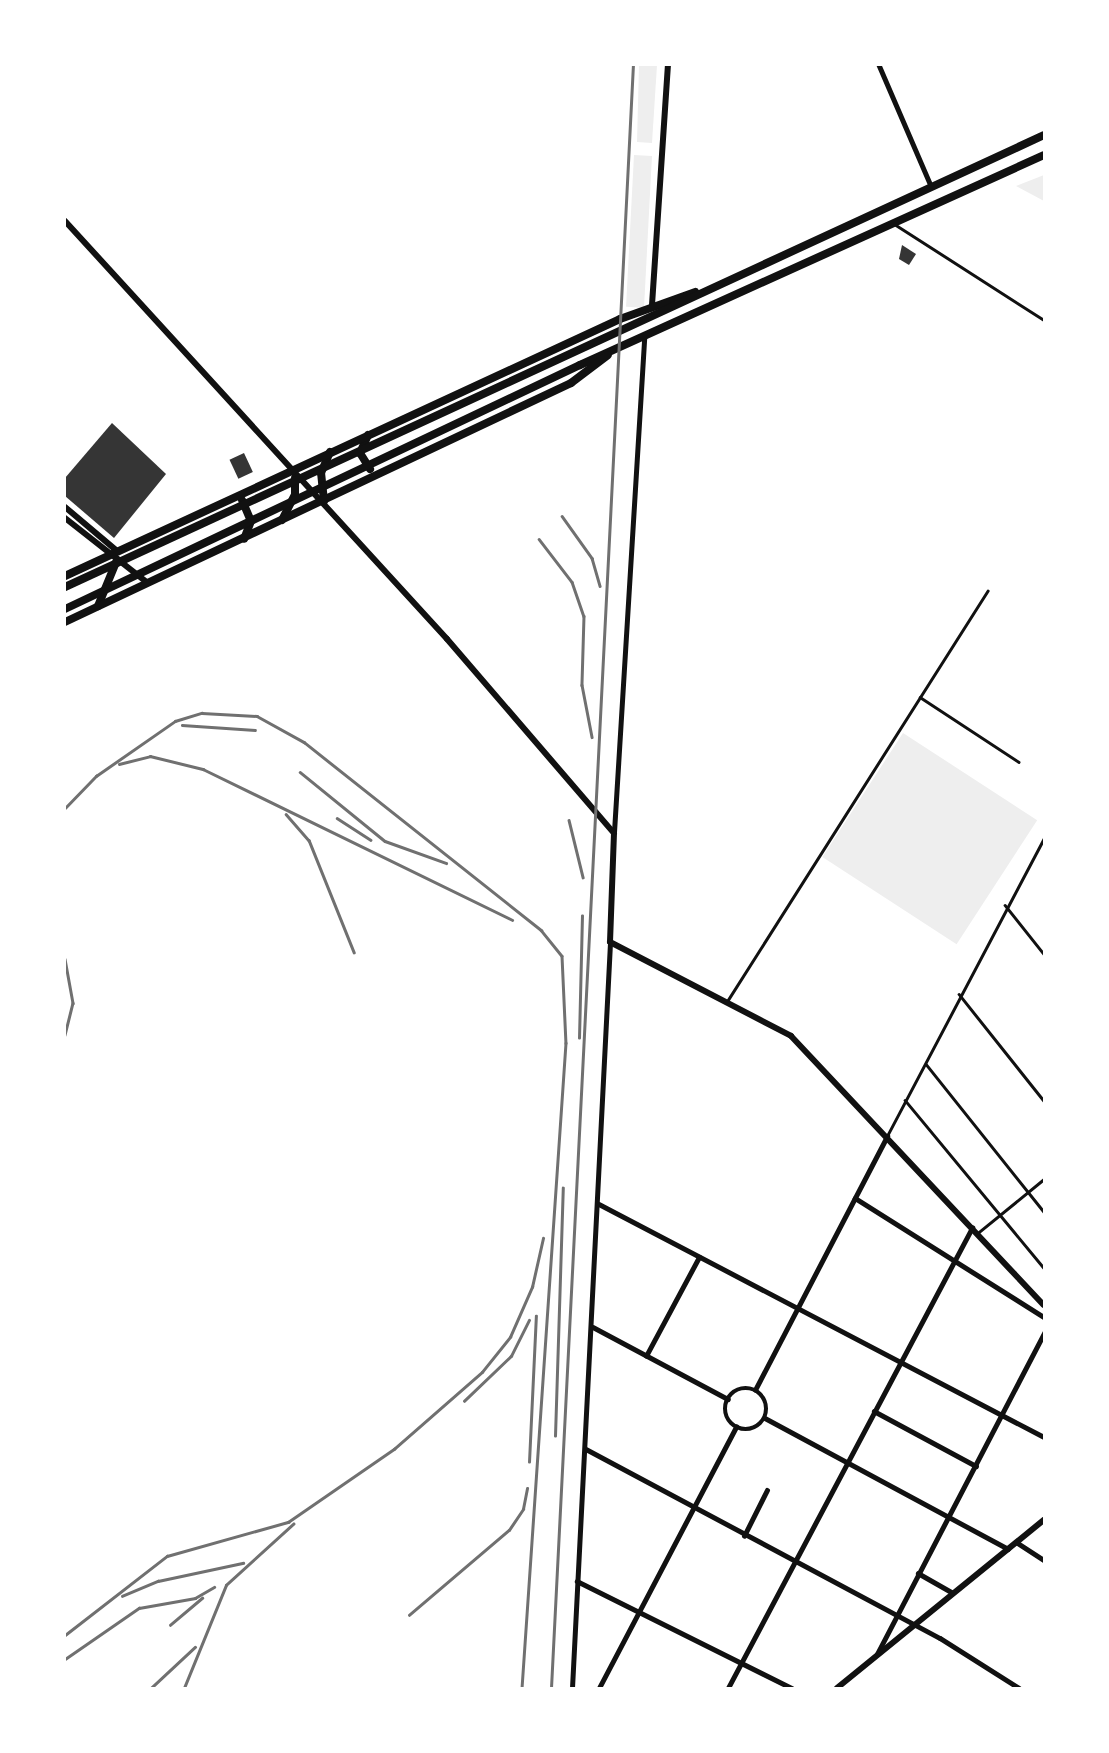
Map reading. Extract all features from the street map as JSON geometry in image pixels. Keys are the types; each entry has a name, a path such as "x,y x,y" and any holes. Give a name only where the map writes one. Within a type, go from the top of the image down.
{"highway":[{"path":"65,587 530,375 701,292 1044,135"},
{"path":"65,609 533,388 896,225 1044,155"},
{"path":"65,576 652,304 701,292"},
{"path":"65,622 571,383 613,351"},
{"path":"368,435 362,459 380,472"},
{"path":"324,501 321,473 330,452"},
{"path":"282,520 295,495 295,471"},
{"path":"239,497 251,521 244,539"},
{"path":"96,608 115,555"},
{"path":"88,566 98,582 96,608"}],"street":[{"path":"652,304 668,65"},
{"path":"879,65 931,186"},
{"path":"65,221 324,501 614,833"},
{"path":"572,1688 593,1327 614,833 645,338"},
{"path":"65,507 148,583"},
{"path":"65,518 115,555"},
{"path":"610,942 791,1036 979,1232 1044,1305"},
{"path":"755,1390 887,1136"},
{"path":"855,1198 1044,1317"},
{"path":"599,1204 898,1363 1044,1437"},
{"path":"728,1688 846,1460 973,1226"},
{"path":"646,1356 699,1257"},
{"path":"593,1327 728,1399"},
{"path":"877,1655 1044,1333"},
{"path":"742,1388 755,1390 767,1405 765,1418 756,1427 736,1427 726,1415 728,1399 742,1388"},
{"path":"874,1411 976,1466"},
{"path":"765,1418 950,1515 1008,1549"},
{"path":"599,1688 736,1427"},
{"path":"586,1449 895,1616 1019,1688"},
{"path":"744,1536 766,1490"},
{"path":"837,1688 1044,1520"},
{"path":"1016,1542 1044,1560"},
{"path":"918,1573 953,1593"},
{"path":"577,1581 792,1688"}],"lane":[{"path":"896,225 1044,320"},
{"path":"726,1003 987,591"},
{"path":"920,697 1019,762"},
{"path":"887,1136 926,1064 1004,904 1044,838"},
{"path":"1004,904 1044,954"},
{"path":"959,994 1044,1101"},
{"path":"926,1064 1044,1212"},
{"path":"905,1100 996,1217 1044,1268"},
{"path":"979,1232 1044,1179"}],"shaded area":[{"path":"639,65 657,65 652,143 637,142"},
{"path":"634,155 652,156 644,308 626,307"},
{"path":"1044,175 1044,201 1016,186"},
{"path":"903,733 1037,820 957,944 822,857"}],"building":[{"path":"902,245 916,254 909,265 899,259"},
{"path":"112,423 166,474 114,538 65,496 65,478"},
{"path":"244,453 253,472 238,479 229,460"}],"railway":[{"path":"551,1688 633,65"},
{"path":"562,516 592,558 600,586"},
{"path":"539,539 572,582 584,616 582,685 592,737"},
{"path":"65,808 96,776 175,721 202,713 257,716 304,742 541,930 562,956 566,1043 522,1688"},
{"path":"182,725 255,730"},
{"path":"119,764 150,756 203,769 512,920"},
{"path":"300,772 385,841 446,863"},
{"path":"286,814 309,840 354,952"},
{"path":"337,818 371,840"},
{"path":"569,820 583,877"},
{"path":"579,1038 582,916"},
{"path":"65,959 73,1003 65,1035"},
{"path":"555,1436 563,1188"},
{"path":"65,1635 167,1556 288,1522 394,1449 482,1372 510,1337 532,1287 543,1238"},
{"path":"529,1462 536,1316"},
{"path":"464,1401 511,1356 529,1320"},
{"path":"409,1615 509,1530 523,1509 527,1488"},
{"path":"184,1688 226,1585 293,1524"},
{"path":"122,1596 158,1581 243,1563"},
{"path":"65,1659 139,1608 195,1598 214,1587"},
{"path":"170,1625 202,1598"},
{"path":"151,1688 195,1647"}]}
